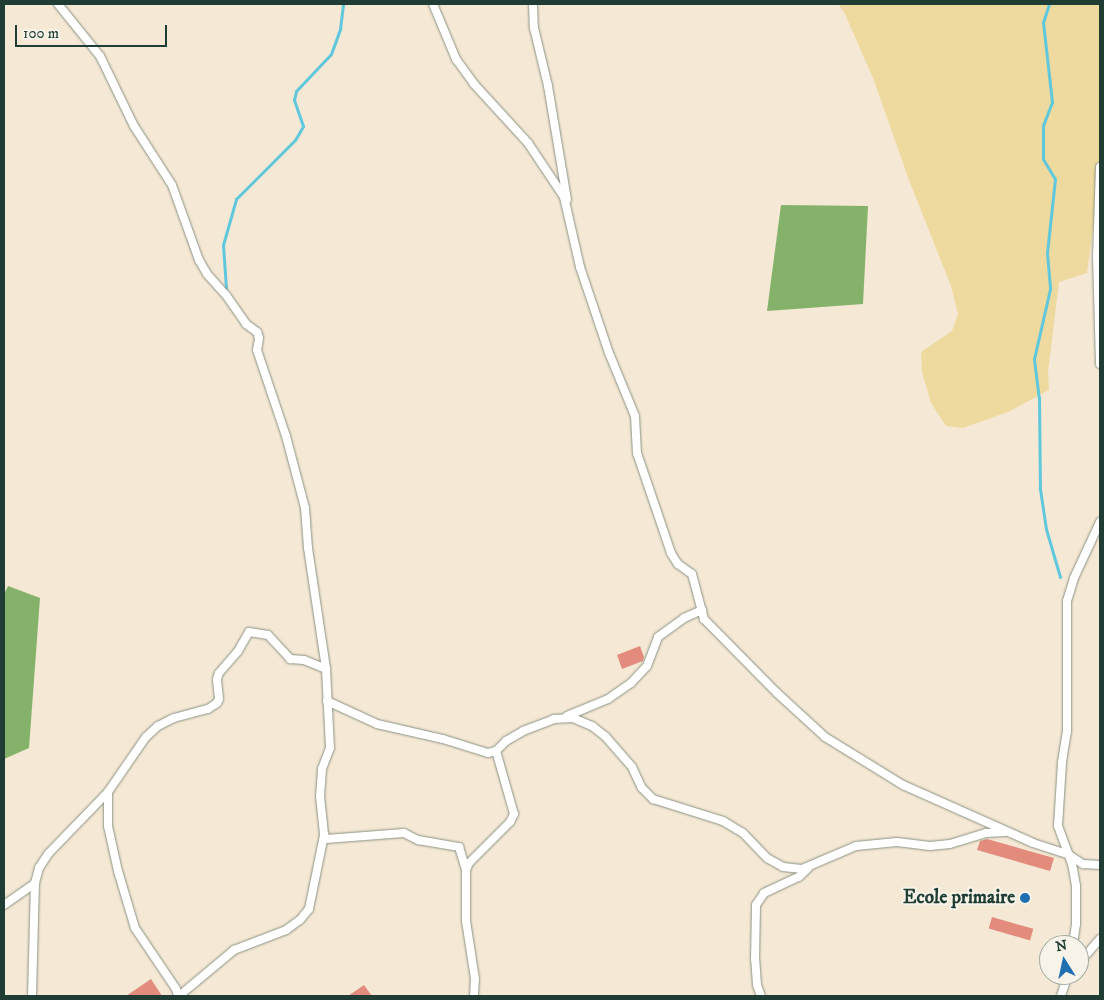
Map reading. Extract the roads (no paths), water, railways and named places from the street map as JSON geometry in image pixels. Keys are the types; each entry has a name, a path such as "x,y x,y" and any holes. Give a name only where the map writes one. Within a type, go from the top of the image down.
{"street":[{"path":"58,4 100,56 134,126 172,185 199,260 207,274 226,295 246,324 257,332 259,338 257,350 286,436 305,508 308,548 326,669 330,748 322,769 320,796 324,835 308,909 300,920 286,930 234,950 178,996 176,989 135,928 108,826 108,792"},
{"path":"433,4 456,60 474,84 528,143 564,197 570,218"},
{"path":"533,4 534,28 548,86 580,267 609,353 635,416 637,453 656,502 671,553 678,564 692,574 704,619 777,693 825,737 903,785 1009,832 1069,855 1083,864 1100,865"},
{"path":"1100,167 1097,257 1100,364"},
{"path":"1074,935 1076,886 1069,855 1058,826 1058,806 1067,732 1067,601 1074,578 1100,522"},
{"path":"328,701 377,724 443,739 488,753 496,751 506,741 523,731 563,718 608,699 631,683 648,666 658,637 684,618 702,610"},
{"path":"32,996 35,883 39,868 48,854 108,792 146,737 158,726 174,718 208,709 217,703 219,700 217,679 219,673 238,651 249,632 268,635 290,659 304,660 326,669"},
{"path":"563,718 573,718 592,726 605,736 632,768 642,788 653,799 723,821 743,833 767,858 783,867 802,869 856,846 897,842 930,846 950,844 986,833 1009,832"},
{"path":"466,870 469,863 510,822 514,814 496,751"},
{"path":"324,835 326,839 404,833 418,840 459,848 466,870 466,921 475,979 474,996"},
{"path":"761,996 757,985 755,959 756,904 764,893 799,876 811,865"},
{"path":"4,905 35,883"},
{"path":"1089,952 1100,939"}],"waterway":[{"path":"226,288 223,245 236,199 295,140 303,126 294,100 296,91 331,54 340,29 343,4"},
{"path":"1049,4 1043,22 1052,102 1043,125 1043,159 1055,179 1047,253 1050,289 1034,359 1039,397 1040,489 1046,529 1060,577"}],"place":[{"name":"Ecole primaire","path":"1025,898"}]}
